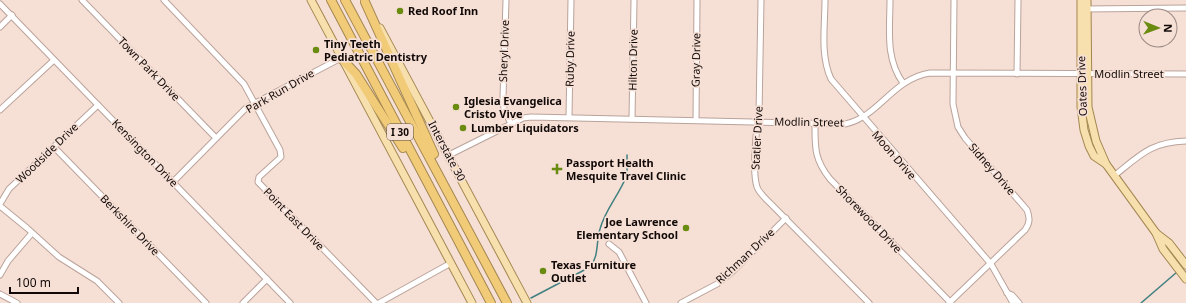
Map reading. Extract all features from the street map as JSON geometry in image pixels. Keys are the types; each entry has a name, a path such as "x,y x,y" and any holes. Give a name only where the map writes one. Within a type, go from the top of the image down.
{"highway":[{"name":"I 30","path":"331,0 491,303"},
{"name":"I 30","path":"345,0 507,303"},
{"path":"365,1 452,199"},
{"path":"341,58 356,74 432,192"}],"main road":[{"path":"310,0 472,303"},
{"name":"Oates Drive","path":"1081,0 1084,9"},
{"name":"Oates Drive","path":"1087,0 1084,9 1083,74 1090,121 1106,164 1156,233 1163,249 1172,262 1186,279"},
{"name":"Interstate 30","path":"365,1 449,155 527,303"},
{"name":"Oates Drive","path":"1156,233 1169,243 1186,265"}],"street":[{"name":"Town Park Drive","path":"82,0 216,138"},
{"name":"Point East Drive","path":"164,0 244,84 280,150 281,157 259,177 258,182 376,303"},
{"name":"Sheryl Drive","path":"506,0 503,98 504,109 511,124"},
{"name":"Ruby Drive","path":"569,117 571,0"},
{"name":"Hilton Drive","path":"632,119 634,0"},
{"name":"Gray Drive","path":"696,120 697,0"},
{"name":"Statler Drive","path":"761,0 755,174 757,186 763,195 869,303"},
{"name":"Moon Drive","path":"825,0 824,53 827,69 834,84 991,264 1012,303"},
{"path":"890,0 891,59 895,72 903,83"},
{"name":"Sidney Drive","path":"949,303 1025,230 1029,224 1030,217 1027,210 965,138 958,127 953,104 954,0"},
{"path":"1017,74 1018,0"},
{"name":"Kensington Drive","path":"0,4 290,303"},
{"path":"1084,9 1186,8"},
{"path":"0,27 12,15"},
{"name":"Park Run Drive","path":"173,182 246,108 341,58"},
{"path":"0,110 54,60"},
{"name":"Modlin Street","path":"449,155 511,124 531,116 846,124 862,117 903,83 923,74 1186,74"},
{"name":"Woodside Drive","path":"0,205 9,189 98,105"},
{"name":"Shorewood Drive","path":"815,123 815,147 821,168 949,303"},
{"path":"1114,176 1145,152 1157,145 1169,142 1186,141"},
{"name":"Berkshire Drive","path":"54,147 206,303"},
{"path":"0,205 59,258 97,281 119,303"},
{"name":"Richman Drive","path":"681,303 717,284 732,272 786,218"},
{"path":"0,275 8,261 32,233"},
{"path":"609,244 619,252 646,303"},
{"path":"379,303 451,263"},
{"path":"243,303 267,279"},
{"name":"Moon Drive","path":"1007,293 1012,295 1020,303"},
{"path":"0,294 17,303"}],"waterway":[{"path":"531,298 590,267 593,263 602,222 626,177 627,155"},
{"path":"1141,303 1177,272"}],"place":[{"name":"Red Roof Inn","path":"400,11"},
{"name":"Tiny Teeth Pediatric Dentistry","path":"316,50"},
{"name":"Iglesia Evangelica Cristo Vive","path":"456,107"},
{"name":"Lumber Liquidators","path":"463,128"},
{"name":"Passport Health Mesquite Travel Clinic","path":"557,169"},
{"name":"Joe Lawrence Elementary School","path":"686,228"},
{"name":"Texas Furniture Outlet","path":"543,271"}]}
